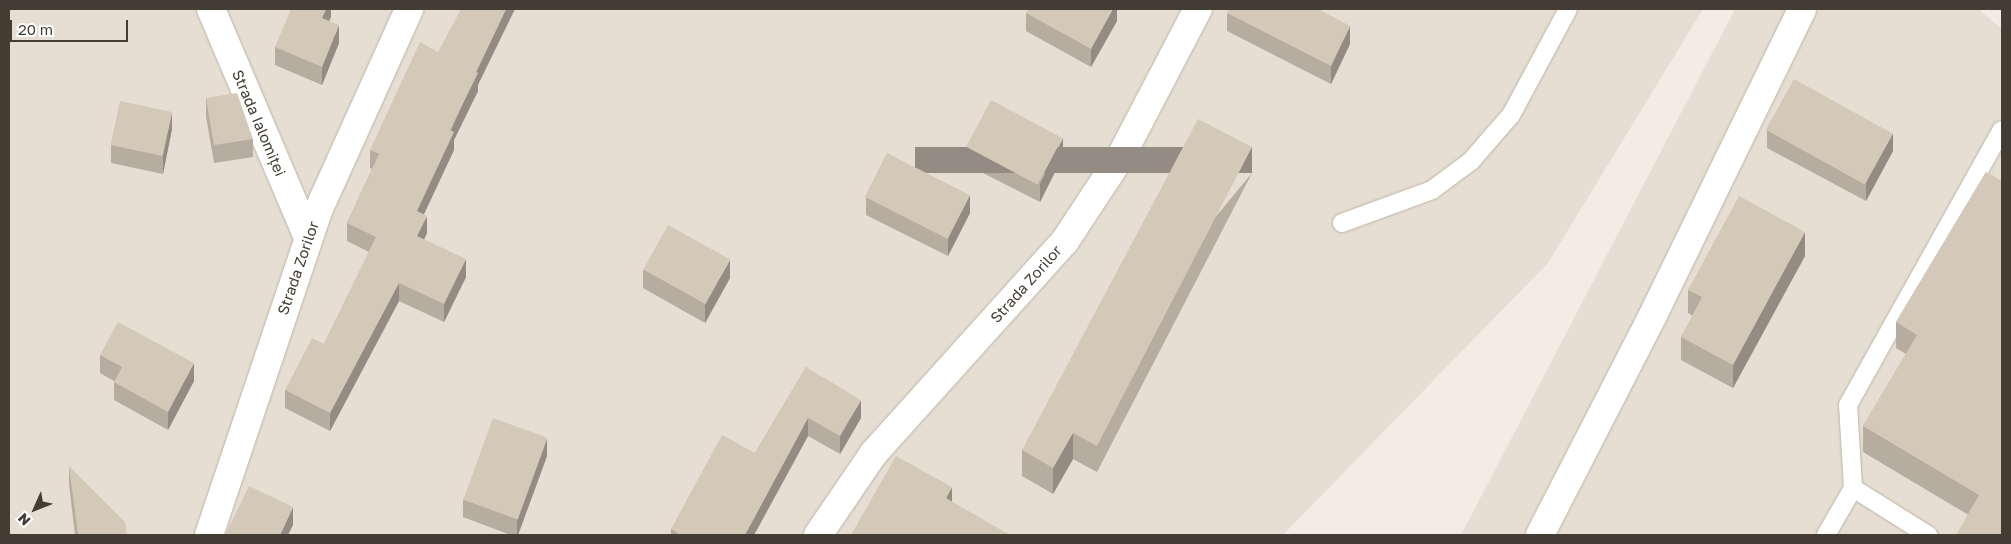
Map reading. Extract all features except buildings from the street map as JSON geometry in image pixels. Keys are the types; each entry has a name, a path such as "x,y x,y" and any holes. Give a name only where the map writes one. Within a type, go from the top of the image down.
{"street":[{"name":"Strada Ialomiței","path":"211,9 308,237"},
{"name":"Strada Zorilor","path":"209,535 308,237 409,9"},
{"name":"Strada Zorilor","path":"818,535 874,453 1065,241 1121,156 1198,9"},
{"path":"1540,535 1653,315 1802,9"}],"lane":[{"path":"1342,223 1432,190 1471,161 1511,115 1568,9"},
{"path":"1826,535 1852,488 1848,405 2002,130"},
{"path":"1852,488 1928,535"}],"shaded area":[{"path":"9,9 1703,9 1548,263 1283,535 9,535"},
{"path":"1735,9 1978,9 2002,29 2002,535 1461,535"}]}
